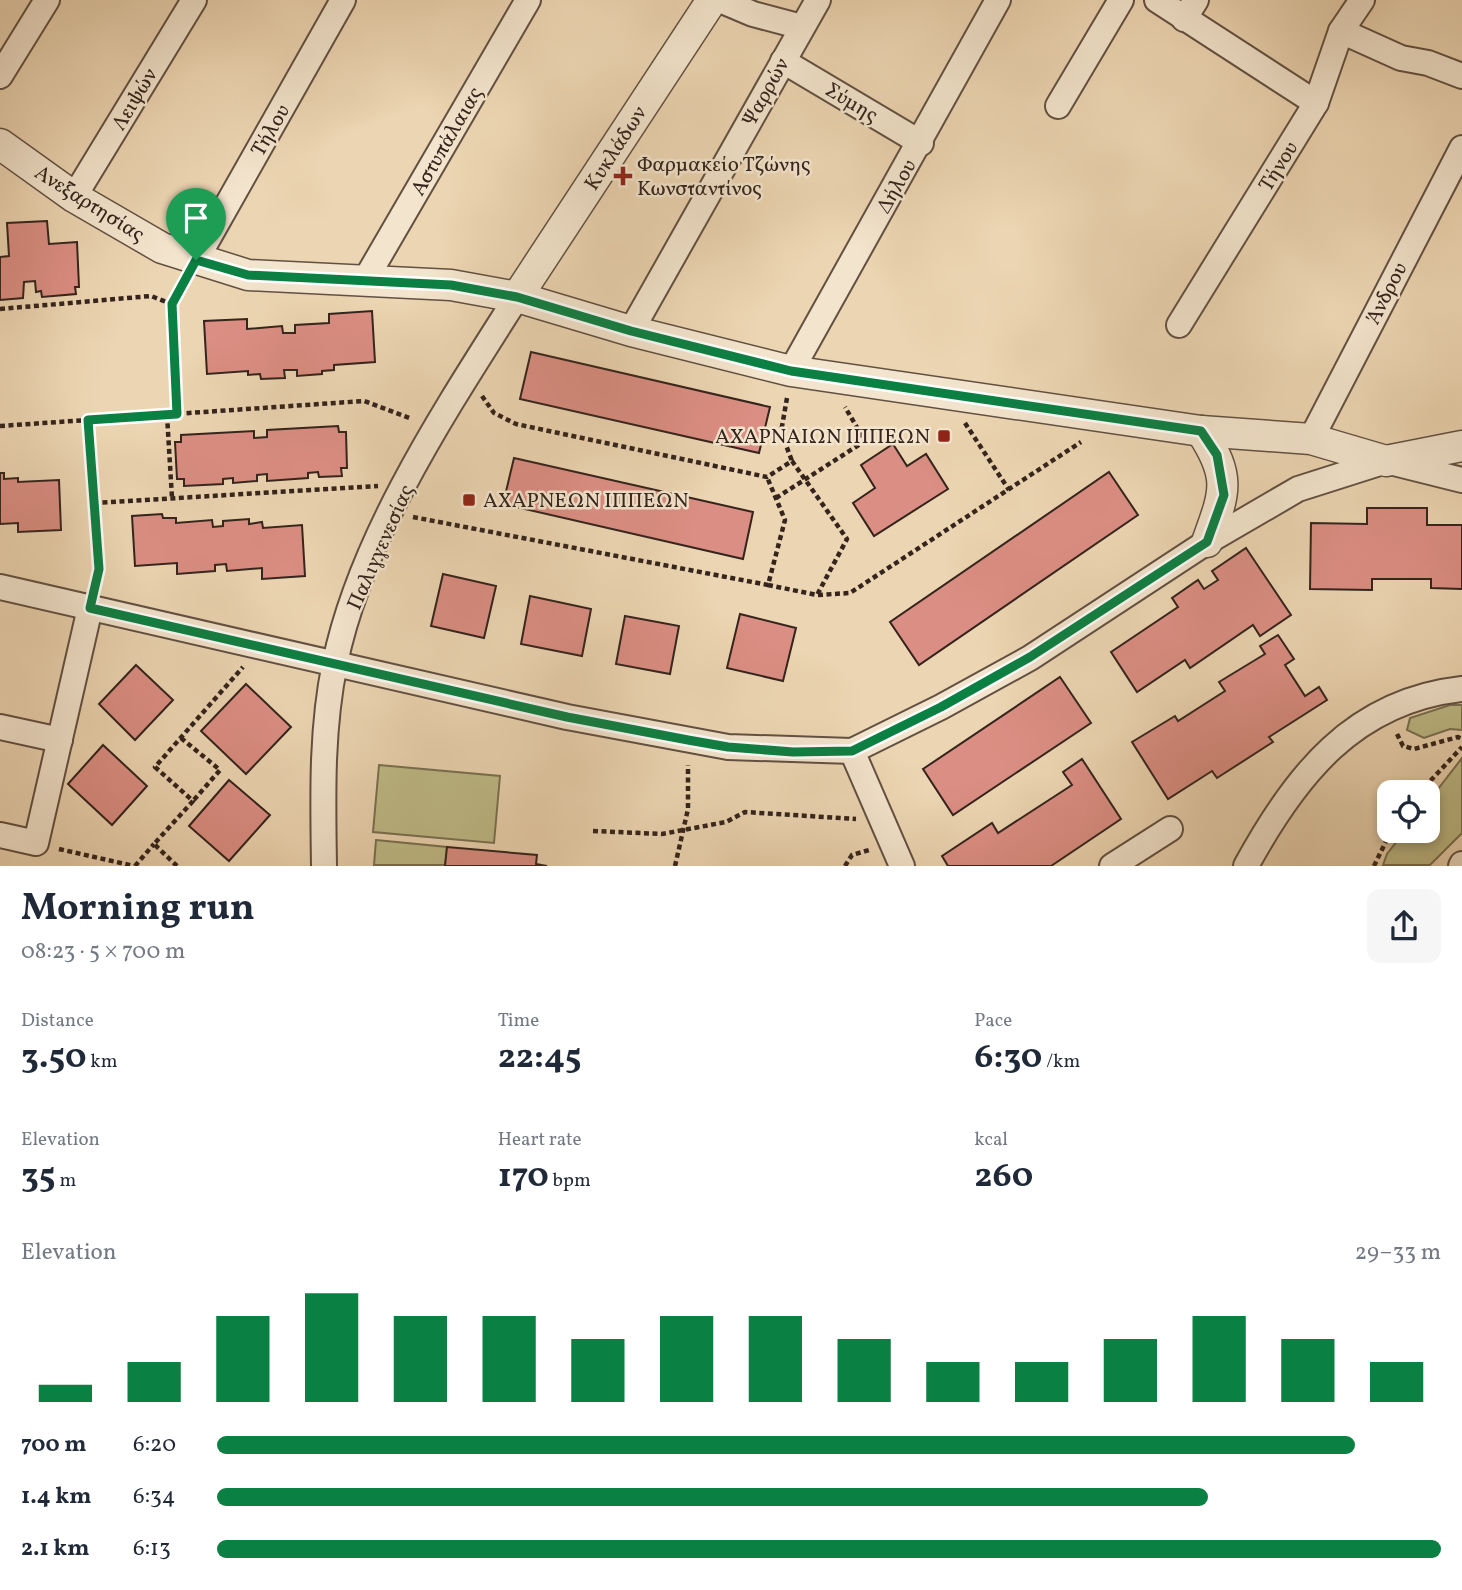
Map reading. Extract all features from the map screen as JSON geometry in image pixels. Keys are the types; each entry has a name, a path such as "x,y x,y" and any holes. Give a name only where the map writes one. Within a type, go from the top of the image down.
{"street":[{"path":"0,76 47,0"},
{"name":"Λειψών","path":"74,197 194,0"},
{"name":"Τήλου","path":"196,260 343,0"},
{"name":"Αστυπάλαιας","path":"364,282 528,0"},
{"name":"Κυκλάδων","path":"517,297 712,0"},
{"path":"720,0 737,9 802,27"},
{"name":"Ψαρρών","path":"631,331 818,0"},
{"name":"Δήλου","path":"791,371 921,143 998,0"},
{"path":"1058,106 1121,0"},
{"path":"1157,0 1190,10 1316,103"},
{"name":"Τήνου","path":"1179,325 1316,103 1341,31 1362,0"},
{"path":"1341,31 1401,58 1428,63 1462,76"},
{"name":"Σύμης","path":"783,61 921,143"},
{"name":"Ανεξαρτησίας","path":"0,144 74,197 162,248 248,275 451,285 517,297 631,331 791,371 1201,431 1311,439 1386,461 1462,446"},
{"name":"Άνδρου","path":"1311,439 1462,148"},
{"name":"Παλιγγενεσίας","path":"324,866 323,780 335,663 362,577 436,427 517,297"},
{"path":"1201,431 1217,455 1224,495 1207,542"},
{"path":"0,587 567,717 741,748 852,751 941,707 1030,657 1207,542 1298,489 1386,461 1462,480"},
{"path":"0,835 36,844 90,608"},
{"path":"1246,866 1276,811 1314,763 1362,722 1428,693 1462,689"},
{"path":"0,727 60,740"},
{"path":"852,751 885,821 902,866"},
{"path":"1112,866 1170,829"}],"path":[{"path":"177,414 172,304 196,260"},
{"path":"0,309 151,296 172,304"},
{"path":"791,371 781,432 803,481 847,539 817,595"},
{"path":"468,374 494,413 516,424 767,477 792,461"},
{"path":"776,498 865,441 828,377"},
{"path":"945,393 1009,490"},
{"path":"0,426 364,401 436,427"},
{"path":"94,503 359,485 397,503 768,585 817,595 850,593 1087,439 1090,426 1084,412"},
{"path":"167,415 172,498"},
{"path":"88,420 99,569 90,608"},
{"path":"767,477 785,520 768,585"},
{"path":"193,802 155,767 262,646"},
{"path":"1384,712 1404,746 1415,749 1458,737 1462,739"},
{"path":"36,844 134,866 220,771 181,738"},
{"path":"674,866 688,808 688,740"},
{"path":"1431,780 1462,747"},
{"path":"593,831 644,836 726,822 745,812 885,821"},
{"path":"1374,866 1385,843"},
{"path":"154,844 177,866"}],"shaded area":[{"path":"1450,705 1462,705 1462,730 1450,729 1424,738 1407,730 1410,718"},
{"path":"1462,758 1462,833 1430,865 1383,865 1396,843 1440,843 1440,786"},
{"path":"379,765 500,776 494,843 373,832"},
{"path":"376,840 447,847 445,865 374,865"}],"building":[{"path":"47,221 49,244 77,242 79,287 75,287 76,294 42,297 41,291 36,292 35,281 24,282 23,298 0,300 0,257 9,256 7,223"},
{"path":"372,311 375,362 334,365 334,370 322,371 322,374 297,376 297,370 284,370 285,378 261,379 260,374 248,375 248,371 207,374 204,321 247,319 247,329 282,326 283,333 295,333 295,325 329,323 329,314"},
{"path":"531,352 770,407 759,453 520,399"},
{"path":"338,426 339,432 346,432 347,468 341,468 342,476 319,477 318,472 308,473 308,478 267,481 267,474 257,475 257,481 233,483 233,478 223,479 223,484 184,486 184,479 177,479 175,442 181,442 181,435 254,431 254,438 267,437 267,430"},
{"path":"893,444 907,466 926,454 948,489 874,536 853,503 875,488 861,465"},
{"path":"514,458 753,512 743,559 503,504"},
{"path":"1109,472 1138,515 919,665 890,622"},
{"path":"0,473 4,473 4,479 18,478 18,482 59,480 61,530 18,532 18,523 0,524"},
{"path":"1367,508 1427,508 1427,525 1462,525 1462,589 1431,588 1431,579 1372,579 1372,590 1310,589 1311,523 1367,524"},
{"path":"162,514 163,518 176,518 176,523 212,520 213,527 223,526 223,521 249,519 249,524 262,522 263,528 302,525 305,576 262,579 262,568 227,571 226,564 215,565 215,571 177,574 177,563 135,566 132,516"},
{"path":"1246,548 1291,615 1260,636 1253,625 1190,668 1185,660 1137,692 1111,652 1178,607 1172,598 1198,580 1204,589 1218,580 1212,571"},
{"path":"443,574 496,586 484,638 431,626"},
{"path":"530,596 591,609 582,656 521,644"},
{"path":"740,614 796,628 783,681 727,668"},
{"path":"625,616 679,626 670,674 616,664"},
{"path":"1278,635 1294,659 1285,665 1305,696 1319,687 1327,700 1269,737 1273,742 1217,778 1212,771 1168,799 1132,742 1175,716 1178,721 1225,691 1219,682 1265,654 1260,646"},
{"path":"136,665 173,700 135,740 99,704"},
{"path":"1060,677 1091,723 953,815 923,769"},
{"path":"246,684 291,727 246,774 201,731"},
{"path":"103,745 147,786 112,825 68,784"},
{"path":"1082,759 1121,819 1051,866 948,866 942,856 992,823 998,833 1072,785 1063,772"},
{"path":"229,780 270,815 229,861 189,826"},
{"path":"447,847 537,855 536,864 547,866 445,866"}],"place":[{"name":"Φαρμακείο Τζώνης Κωνσταντίνος","path":"623,176"},
{"name":"ΑΧΑΡΝΑΙΩΝ ΙΠΠΕΩΝ","path":"944,436"},
{"name":"ΑΧΑΡΝΕΩΝ ΙΠΠΕΩΝ","path":"469,500"}],"route":[{"path":"196,260 248,275 451,285 517,297 631,331 791,371 1201,431 1217,455 1224,495 1207,542 1030,657 941,707 852,751 793,752 728,747 688,740 567,717 90,608 99,569 88,420 177,414 172,304 196,260"}]}
